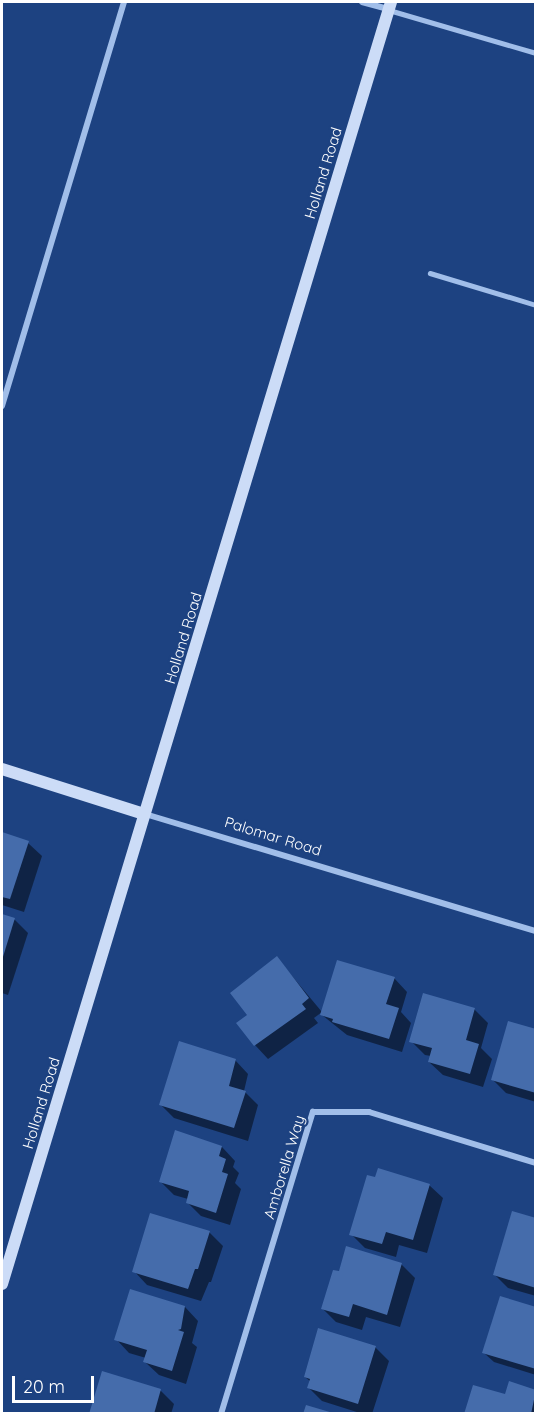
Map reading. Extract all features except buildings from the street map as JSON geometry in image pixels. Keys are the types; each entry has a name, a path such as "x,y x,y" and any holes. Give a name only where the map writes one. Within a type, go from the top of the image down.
{"main road":[{"name":"Holland Road","path":"2,1284 390,6"},
{"name":"Palomar Road","path":"2,769 144,814"}],"street":[{"path":"2,406 124,2"},
{"path":"362,2 390,6"},
{"name":"Palomar Road","path":"144,814 536,931"},
{"name":"Amborella Way","path":"221,1413 313,1112 369,1112 536,1163"}],"lane":[{"path":"390,6 536,53"},
{"path":"430,273 536,305"}]}
